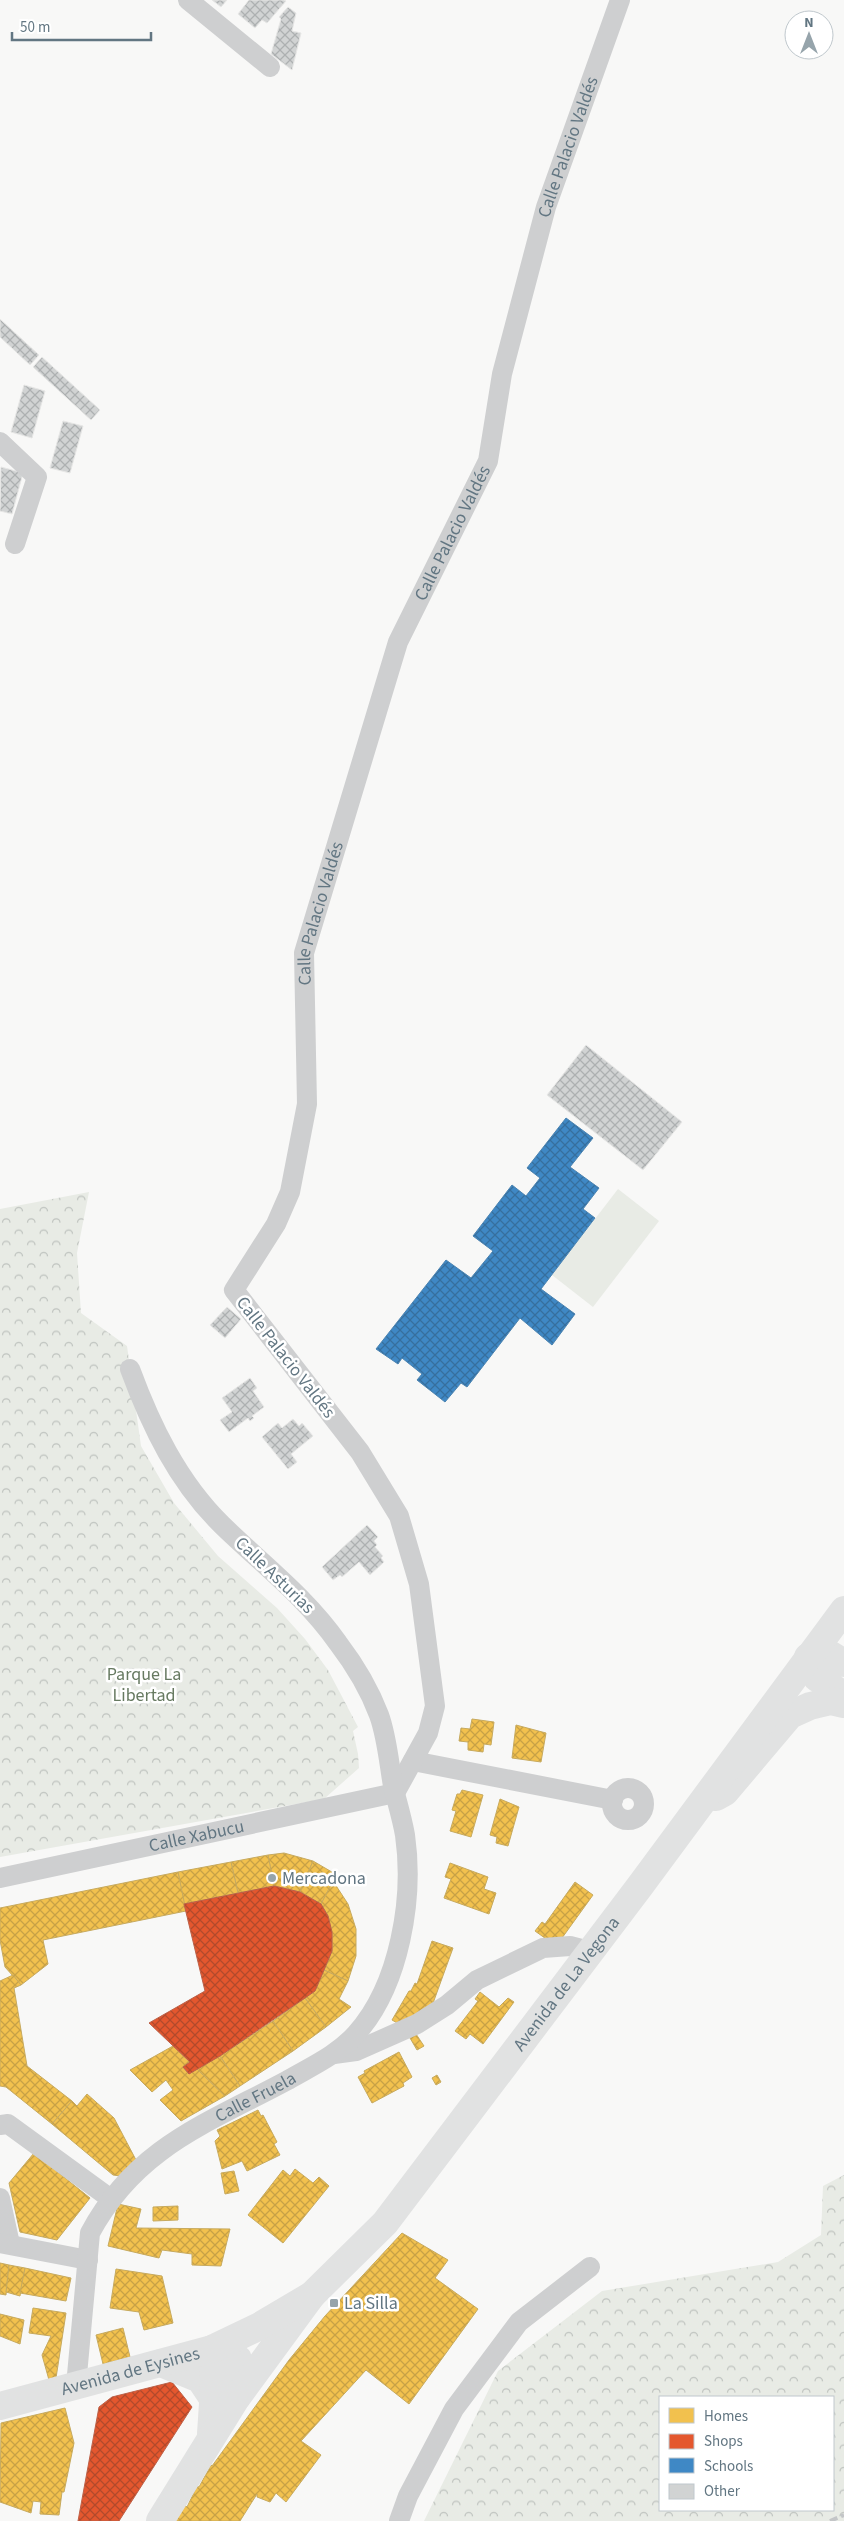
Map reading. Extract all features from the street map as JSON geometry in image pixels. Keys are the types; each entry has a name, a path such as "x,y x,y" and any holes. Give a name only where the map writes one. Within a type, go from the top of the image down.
{"main road":[{"name":"Avenida de La Vegona","path":"258,2327 312,2295 385,2223 844,1610"},
{"path":"844,1663 831,1655 808,1657 817,1678 844,1695"},
{"path":"696,1810 725,1792 790,1714 810,1706 831,1701 844,1704"},
{"path":"160,2521 211,2438 225,2400 312,2295"},
{"name":"Avenida de Eysines","path":"0,2406 212,2349 258,2327"},
{"path":"212,2349 225,2400"},
{"path":"161,2363 200,2380 225,2400"}],"street":[{"path":"188,0 270,67"},
{"name":"Calle Palacio Valdés","path":"395,1793 428,1733 435,1706 419,1584 399,1516 360,1452 234,1290 276,1224 290,1192 307,1104 304,953 398,642 488,461 502,374 546,207 620,0"},
{"path":"0,442 37,477 15,544"},
{"name":"Calle Asturias","path":"130,1369 155,1427 183,1478 221,1524 293,1588 340,1645 379,1716 395,1793"},
{"path":"413,1761 613,1800"},
{"name":"Calle Xabucu","path":"0,1878 395,1793"},
{"name":"Calle Fruela","path":"76,2386 90,2232 111,2199 155,2154 190,2130 334,2054 357,2033 376,2004 391,1970 404,1924 408,1879 404,1834 395,1793"},
{"path":"334,2054 356,2050 418,2024 446,2005 477,1980 543,1948 570,1946 589,1951"},
{"path":"0,2125 8,2124 111,2199"},
{"path":"0,2198 5,2244 88,2260"},
{"path":"400,2521 408,2496 454,2409 519,2322 590,2267"}],"green space":[{"path":"618,1189 659,1221 593,1307 552,1275"},
{"name":"Parque La Libertad","path":"89,1192 77,1253 81,1313 127,1346 141,1446 174,1503 218,1556 277,1608 305,1639 328,1670 358,1727 353,1731 359,1768 324,1799 0,1857 0,1209"},
{"path":"844,2175 844,2521 424,2521 498,2371 602,2291 778,2262 821,2235 823,2186"}],"building: Homes":[{"path":"472,1719 494,1722 491,1745 484,1744 483,1752 468,1750 468,1742 459,1741 461,1728 470,1729"},
{"path":"516,1725 546,1733 541,1762 512,1758"},
{"path":"462,1790 483,1795 471,1837 450,1831 456,1811 452,1810 457,1794 460,1794"},
{"path":"500,1799 519,1807 508,1846 496,1843 497,1837 490,1835"},
{"path":"284,1853 313,1861 300,1892 274,1886 268,1855"},
{"path":"268,1855 274,1886 238,1893 231,1862"},
{"path":"313,1861 337,1875 321,1904 300,1892"},
{"path":"231,1862 238,1893 184,1904 178,1872"},
{"path":"450,1863 488,1877 484,1889 496,1893 489,1914 444,1898 451,1879 445,1877"},
{"path":"178,1872 186,1911 43,1940 48,1964 21,1985 5,1967 0,1940 0,1908"},
{"path":"333,1881 348,1904 356,1929 356,1956 348,1981 324,1970 332,1951 332,1932 328,1916 321,1904"},
{"path":"575,1882 593,1895 562,1938 549,1941 535,1931 542,1922 545,1924"},
{"path":"432,1941 453,1948 432,2006 399,2024 392,2020 409,1991 411,1991 415,1983 417,1984"},
{"path":"324,1970 348,1981 339,1999 351,2007 326,2027 305,1998 315,1991"},
{"path":"13,1975 21,1985 14,1988 27,2066 72,2101 52,2124 6,2087 0,2086 0,1981"},
{"path":"480,1992 499,2007 508,1998 514,2002 483,2044 470,2034 466,2039 455,2031 478,2001 475,1999"},
{"path":"305,1998 326,2027 293,2051 273,2021"},
{"path":"273,2021 293,2051 240,2086 220,2056"},
{"path":"416,2034 424,2046 417,2050 410,2038"},
{"path":"173,2046 190,2062 183,2067 189,2074 196,2068 225,2096 181,2121 160,2100 173,2090 166,2080 152,2092 130,2070"},
{"path":"399,2052 412,2077 403,2083 404,2086 372,2103 358,2077 365,2073 364,2071"},
{"path":"220,2056 240,2086 225,2096 196,2068"},
{"path":"437,2075 441,2082 436,2085 432,2078"},
{"path":"87,2094 114,2118 136,2160 120,2176 113,2175 52,2124 72,2101 77,2106"},
{"path":"258,2110 261,2116 263,2115 277,2142 274,2144 280,2155 247,2171 242,2161 222,2169 215,2141 220,2136 217,2130"},
{"path":"34,2153 90,2198 57,2240 20,2232 9,2183"},
{"path":"295,2169 313,2183 319,2177 329,2186 283,2243 248,2215 283,2170 290,2176"},
{"path":"234,2171 239,2191 225,2194 221,2173"},
{"path":"118,2204 141,2209 136,2228 230,2229 221,2266 192,2265 192,2254 162,2250 159,2258 108,2246"},
{"path":"178,2206 178,2220 153,2221 153,2207"},
{"path":"402,2233 448,2260 435,2278 478,2309 409,2404 366,2370 301,2441 321,2455 286,2502 276,2493 270,2502 257,2497 257,2494 240,2521 175,2521 185,2505 187,2507 197,2486 199,2487 211,2465 289,2360 325,2316"},
{"path":"0,2263 9,2265 6,2295 0,2294"},
{"path":"9,2265 25,2268 20,2296 6,2292"},
{"path":"25,2268 71,2278 66,2301 20,2293"},
{"path":"116,2269 162,2276 173,2323 144,2330 139,2312 110,2308"},
{"path":"33,2308 66,2313 56,2378 49,2380 42,2355 51,2336 29,2333"},
{"path":"0,2314 24,2320 20,2344 0,2336"},
{"path":"123,2328 130,2357 103,2364 96,2335"},
{"path":"65,2408 74,2443 64,2492 62,2492 59,2515 40,2514 41,2502 33,2501 31,2513 0,2502 1,2423"}],"building: Shops":[{"path":"274,1886 300,1892 321,1904 328,1916 332,1932 332,1951 315,1991 220,2056 189,2074 183,2067 190,2062 149,2023 205,1991 184,1904"},
{"path":"172,2382 192,2407 119,2521 78,2521 99,2407 112,2397"}],"building: Schools":[{"path":"566,1118 593,1138 570,1167 599,1188 583,1209 595,1218 541,1289 575,1314 552,1345 520,1318 467,1387 461,1383 445,1402 417,1380 422,1374 402,1358 398,1364 376,1349 446,1260 471,1278 493,1251 473,1236 512,1185 526,1196 540,1178 527,1168"}],"building: Other":[{"path":"212,0 227,0 221,7"},
{"path":"249,0 286,1 267,23 262,20 255,28 238,14"},
{"path":"288,7 296,13 292,31 301,33 292,70 271,54 281,19 279,17"},
{"path":"0,319 39,355 30,365 0,337"},
{"path":"42,357 100,410 91,420 33,367"},
{"path":"24,385 45,391 32,438 11,432"},
{"path":"63,421 83,426 70,473 50,468"},
{"path":"1,467 23,473 12,514 0,511"},
{"path":"586,1045 682,1122 643,1170 547,1095"},
{"path":"227,1307 241,1319 225,1338 210,1325"},
{"path":"250,1378 257,1388 253,1391 264,1407 252,1416 254,1418 250,1421 248,1418 229,1432 220,1420 232,1412 222,1398"},
{"path":"293,1419 299,1426 302,1423 313,1436 291,1454 297,1462 288,1469 262,1437 278,1423 282,1428"},
{"path":"367,1525 378,1537 374,1541 377,1545 375,1547 383,1556 381,1558 384,1562 370,1575 359,1562 342,1577 340,1575 333,1580 322,1567"}],"railway":[{"path":"830,2521 844,2515"}],"place":[{"name":"Mercadona","path":"272,1878"},
{"name":"La Silla","path":"334,2303"}]}
